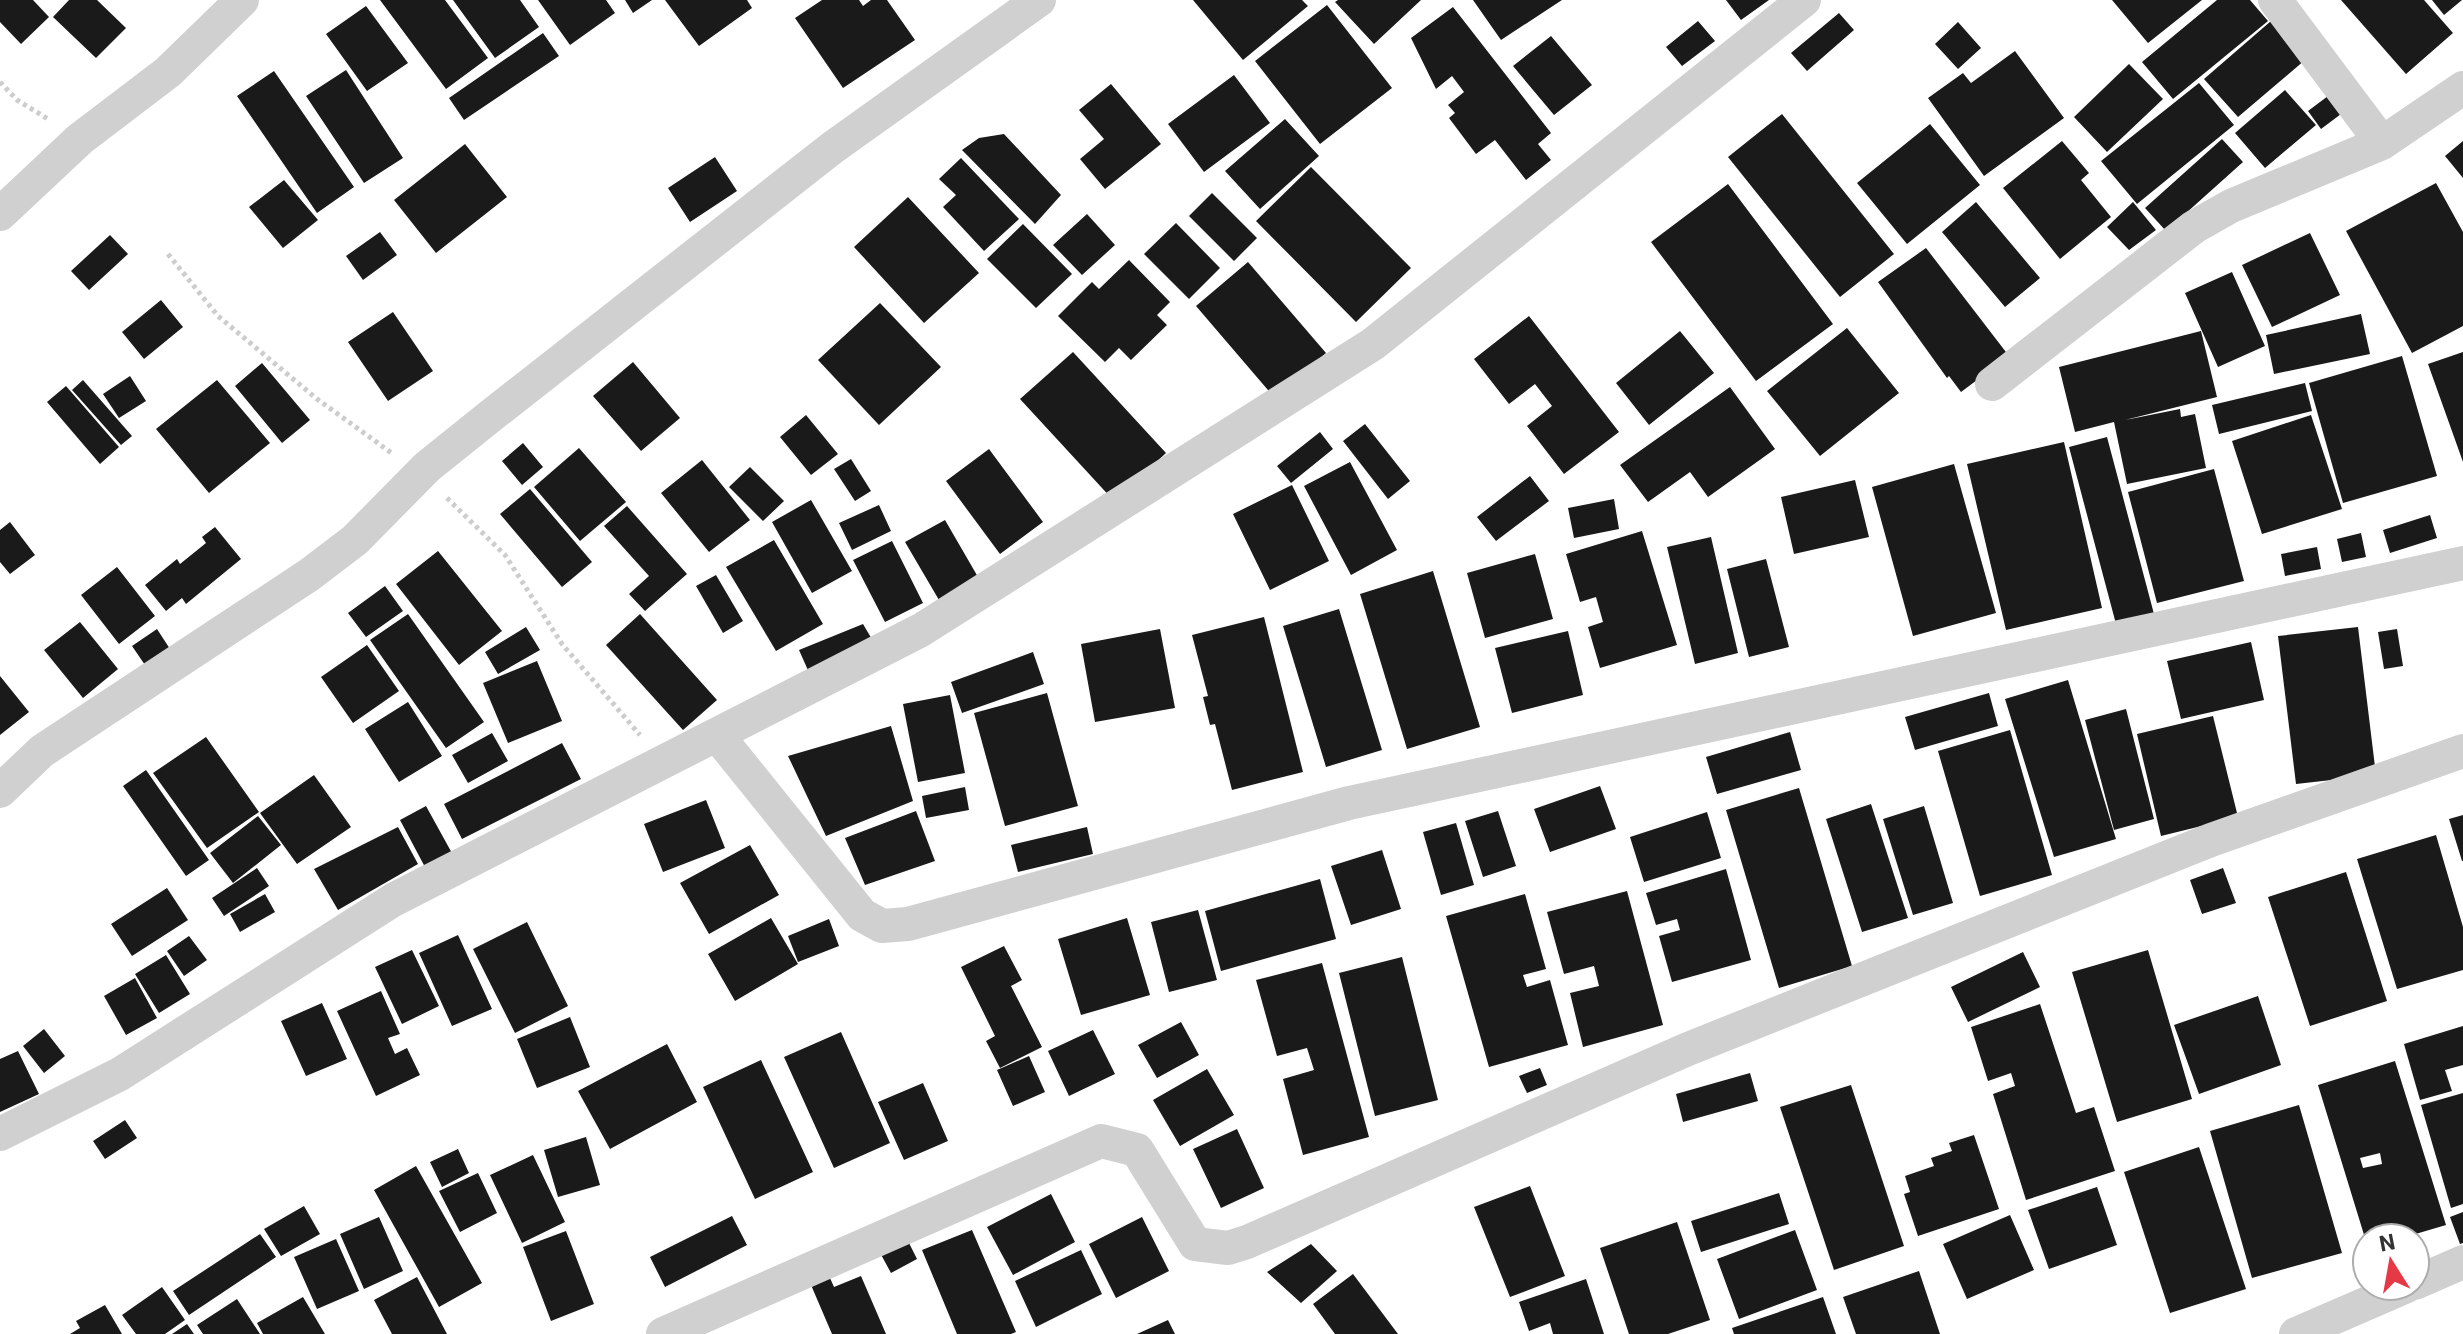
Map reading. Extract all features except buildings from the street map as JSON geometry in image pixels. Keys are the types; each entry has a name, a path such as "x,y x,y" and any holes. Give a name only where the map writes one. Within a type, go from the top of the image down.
{"street":[{"path":"0,214 80,139 168,72 242,0"},
{"path":"0,791 42,751 250,617 355,540 427,467 525,389 832,148 1039,0"},
{"path":"0,1134 120,1074 393,900 921,630 1373,344 1804,0"},
{"path":"2275,0 2382,143"},
{"path":"1992,384 2194,227 2231,206 2382,143 2463,88"},
{"path":"718,736 862,915 882,926 908,924 1349,803 2463,563"},
{"path":"663,1334 1101,1141 1137,1150 1195,1244 1228,1248 1247,1242 1688,1049 2211,840 2463,751"},
{"path":"2431,1276 2463,1262"},
{"path":"2296,1334 2370,1302"}],"path":[{"path":"0,82 17,100 80,139"}]}
